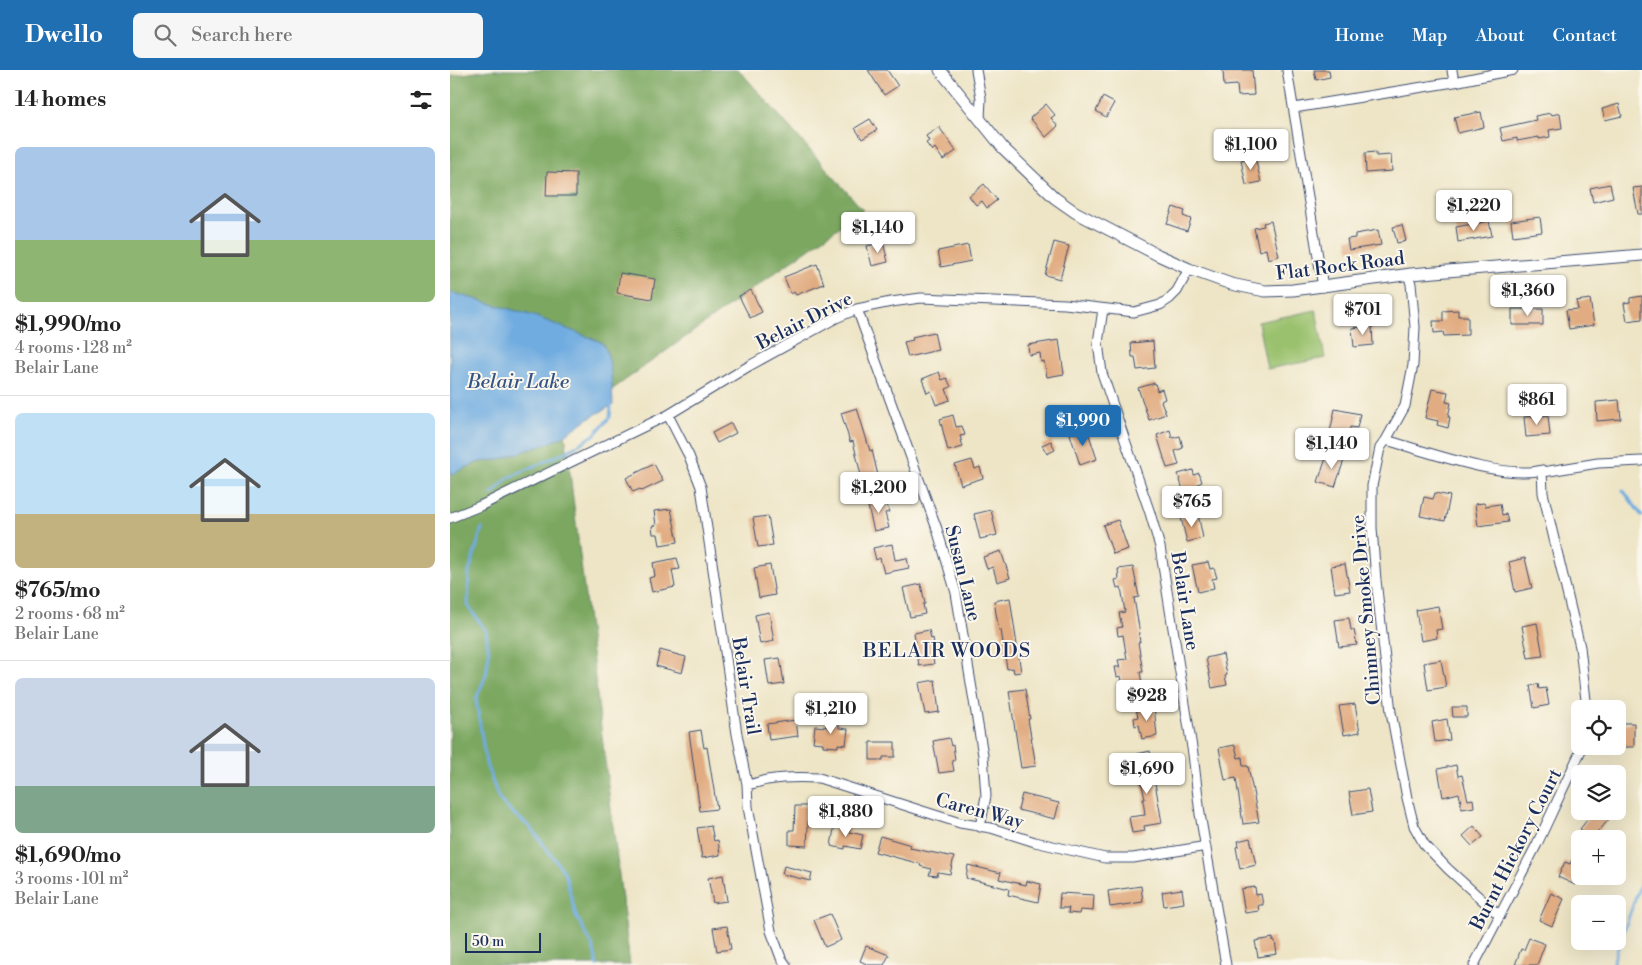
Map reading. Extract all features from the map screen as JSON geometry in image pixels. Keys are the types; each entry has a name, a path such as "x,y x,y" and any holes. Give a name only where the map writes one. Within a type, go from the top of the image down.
{"street":[{"name":"Flat Rock Road","path":"940,70 1003,148 1036,181 1075,212 1158,255 1189,269 1231,284 1265,291 1323,286 1411,274 1642,255"},
{"path":"976,70 981,98 980,119"},
{"path":"1287,70 1323,286"},
{"path":"1452,70 1454,82"},
{"path":"1294,108 1454,82 1513,70"},
{"name":"Belair Drive","path":"450,518 488,502 668,415 749,366 836,318 857,309 921,298 1065,304 1103,310 1134,312 1160,305 1177,291 1189,269"},
{"name":"Chimney Smoke Drive","path":"1411,274 1409,277 1415,327 1413,365 1405,406 1380,448 1372,486 1372,528 1391,712 1414,826 1424,844 1448,869 1500,916"},
{"name":"Susan Lane","path":"857,309 937,529 956,593 983,755 986,796 980,827"},
{"name":"Belair Lane","path":"1103,310 1098,343 1102,373 1150,513 1160,548 1193,754 1200,814 1226,965"},
{"name":"Belair Trail","path":"668,415 689,456 701,487 737,734 747,784 748,807 771,931 781,958 786,965"},
{"path":"1386,440 1485,468 1533,472 1598,463 1642,461"},
{"path":"1542,470 1543,493 1580,647 1586,700"},
{"name":"Burnt Hickory Court","path":"1474,965 1541,836 1579,755"},
{"name":"Caren Way","path":"747,784 800,777 819,778 960,823 991,828 1035,842 1106,858 1134,858 1206,847"}],"green space":[{"path":"490,70 739,70 863,210 564,424 630,965 450,965 450,76"},
{"path":"1316,310 1325,358 1267,369 1258,322"}],"water":[{"name":"Belair Lake","path":"450,292 534,316 601,342 605,347 609,363 613,405 589,418 562,437 547,444 497,460 479,462 450,475"}],"building":[{"path":"868,70 887,70 898,86 884,95"},
{"path":"1223,70 1252,70 1254,95 1238,96 1237,85 1224,86"},
{"path":"1314,70 1329,70 1330,77 1316,80"},
{"path":"1103,97 1114,103 1106,117 1096,111"},
{"path":"1046,104 1055,115 1051,118 1058,126 1046,137 1030,118"},
{"path":"1619,104 1622,116 1605,120 1602,109"},
{"path":"1481,112 1484,127 1458,133 1454,117"},
{"path":"1551,113 1552,115 1560,113 1562,128 1549,130 1550,137 1517,141 1517,138 1503,141 1500,128 1536,120 1535,116"},
{"path":"870,119 877,130 862,139 855,128"},
{"path":"939,127 956,151 943,160 935,148 932,151 926,143 929,141 926,136"},
{"path":"1376,152 1376,156 1391,155 1392,171 1366,173 1365,153"},
{"path":"1255,157 1261,182 1246,185 1241,160"},
{"path":"547,172 576,173 576,196 546,196"},
{"path":"984,184 997,200 987,208 982,201 976,205 969,196"},
{"path":"1610,184 1613,197 1593,202 1590,188"},
{"path":"1642,187 1642,214 1638,214 1633,188"},
{"path":"1173,207 1185,211 1183,216 1191,219 1187,231 1167,224"},
{"path":"1540,217 1542,232 1513,236 1511,221"},
{"path":"1271,221 1279,256 1268,259 1266,249 1259,251 1254,228 1264,226 1263,223"},
{"path":"1489,221 1492,236 1458,242 1456,227"},
{"path":"1402,225 1406,241 1397,243 1393,227"},
{"path":"1378,230 1381,245 1349,250 1347,239 1355,238 1355,234"},
{"path":"883,242 888,262 872,266 867,246"},
{"path":"1054,242 1069,246 1060,279 1045,275"},
{"path":"968,245 971,261 941,267 938,251"},
{"path":"817,264 824,284 796,295 794,292 791,294 784,277"},
{"path":"620,273 655,279 652,299 617,293"},
{"path":"751,290 762,312 750,318 739,296"},
{"path":"1642,296 1642,319 1627,321 1624,303 1630,302 1630,298"},
{"path":"1590,299 1594,325 1569,329 1566,310 1578,309 1576,301"},
{"path":"1512,309 1543,309 1543,325 1512,325"},
{"path":"1458,310 1458,316 1468,316 1468,335 1444,336 1443,332 1434,333 1433,321 1443,321 1443,311"},
{"path":"1372,326 1373,345 1354,347 1352,328"},
{"path":"934,332 938,350 908,357 904,342 913,340 912,337"},
{"path":"1059,340 1064,374 1047,377 1044,361 1041,362 1040,353 1029,355 1028,345"},
{"path":"1153,341 1155,368 1137,370 1135,357 1132,357 1131,343"},
{"path":"939,372 942,380 947,378 951,387 946,389 950,400 936,405 931,391 927,393 922,379"},
{"path":"1155,383 1157,391 1162,389 1165,399 1161,401 1166,414 1149,420 1138,388"},
{"path":"1432,389 1448,392 1446,402 1451,403 1448,428 1437,425 1438,421 1425,418"},
{"path":"1619,400 1621,419 1597,421 1596,402"},
{"path":"857,408 870,451 872,450 879,480 863,484 853,441 850,442 841,413"},
{"path":"1335,409 1360,414 1357,428 1350,427 1349,436 1330,432"},
{"path":"953,415 956,427 962,426 965,435 960,436 963,447 948,451 940,419"},
{"path":"1548,415 1550,435 1526,437 1524,417"},
{"path":"731,423 736,433 717,443 712,433"},
{"path":"1087,429 1097,459 1080,465 1070,434"},
{"path":"1170,430 1172,438 1180,436 1183,448 1175,451 1179,465 1167,468 1157,435"},
{"path":"1051,441 1055,450 1047,454 1042,445"},
{"path":"1328,452 1345,457 1335,487 1318,482"},
{"path":"972,460 975,469 980,467 983,478 961,485 955,465"},
{"path":"654,464 663,481 642,491 640,489 633,492 626,478"},
{"path":"1193,470 1194,475 1199,473 1202,482 1198,484 1202,495 1186,499 1178,474"},
{"path":"1435,493 1450,496 1445,521 1420,516 1424,497 1433,499"},
{"path":"885,498 889,512 885,513 889,528 874,531 867,502"},
{"path":"1484,503 1485,506 1500,504 1502,515 1506,514 1508,522 1478,526 1475,504"},
{"path":"671,509 678,542 660,545 658,534 653,534 652,526 656,525 654,511"},
{"path":"991,510 997,535 980,539 974,514"},
{"path":"1198,514 1203,538 1187,542 1181,518"},
{"path":"768,516 773,545 758,547 753,518"},
{"path":"1118,520 1128,549 1113,554 1103,525"},
{"path":"892,544 895,560 907,558 909,568 884,573 880,558 876,560 873,548"},
{"path":"1001,551 1010,578 997,582 993,567 987,569 983,557"},
{"path":"677,558 680,569 672,570 675,587 652,592 649,578 655,576 653,563"},
{"path":"1525,558 1532,588 1515,592 1509,562"},
{"path":"1208,562 1210,569 1214,568 1217,578 1212,579 1214,588 1198,592 1192,565"},
{"path":"1345,564 1350,591 1335,593 1331,566"},
{"path":"770,565 775,595 759,598 754,568"},
{"path":"1133,567 1139,597 1134,598 1140,634 1140,642 1138,642 1143,672 1140,672 1142,684 1123,687 1121,676 1117,677 1115,667 1120,667 1118,660 1127,659 1123,635 1118,636 1117,628 1122,627 1119,613 1125,612 1121,587 1117,588 1115,580 1119,579 1118,569"},
{"path":"921,584 925,614 910,617 903,588"},
{"path":"1010,598 1021,672 1014,673 1013,668 1007,669 994,601"},
{"path":"1438,606 1442,629 1436,630 1437,638 1421,641 1416,610"},
{"path":"769,612 774,641 760,644 755,615"},
{"path":"1349,618 1357,645 1339,647 1335,620"},
{"path":"1537,623 1543,656 1528,658 1522,626"},
{"path":"929,630 931,639 933,638 935,651 932,652 934,664 919,666 914,633"},
{"path":"660,650 686,657 682,673 656,666"},
{"path":"1223,654 1227,685 1212,688 1206,658"},
{"path":"780,658 784,684 769,686 765,660"},
{"path":"1441,660 1446,687 1428,690 1424,663"},
{"path":"935,680 939,712 925,714 919,683"},
{"path":"1538,684 1539,689 1546,688 1549,705 1534,708 1530,685"},
{"path":"1025,689 1036,766 1021,768 1009,691"},
{"path":"1355,704 1360,732 1344,735 1339,706"},
{"path":"1154,705 1157,736 1142,739 1139,725 1135,726 1134,718 1138,717 1136,708"},
{"path":"1452,707 1467,707 1467,717 1453,717"},
{"path":"1447,719 1450,740 1435,742 1432,722"},
{"path":"796,720 798,736 769,740 767,724"},
{"path":"827,722 839,723 839,728 848,729 846,745 838,744 838,747 823,746 823,743 813,742 815,726 826,727"},
{"path":"1626,723 1634,723 1634,747 1626,747"},
{"path":"701,730 704,748 707,747 717,809 700,811 689,732"},
{"path":"949,738 951,746 953,745 955,760 952,760 954,771 939,773 933,741"},
{"path":"870,742 895,742 895,757 883,757 883,760 870,760"},
{"path":"1235,745 1238,758 1242,757 1243,766 1248,766 1259,822 1243,824 1236,778 1225,780 1219,748"},
{"path":"1150,751 1162,823 1144,826 1145,831 1132,833 1129,817 1145,815 1143,799 1145,799 1139,772 1136,773 1134,764 1139,763 1137,754"},
{"path":"1456,765 1458,776 1462,775 1468,800 1473,799 1474,807 1462,809 1459,793 1443,797 1438,769"},
{"path":"1368,789 1372,812 1353,815 1349,792"},
{"path":"1022,794 1059,803 1055,819 1018,810"},
{"path":"795,806 809,806 807,846 789,845 789,830 794,830"},
{"path":"1587,820 1608,820 1600,830 1580,829"},
{"path":"835,823 850,826 849,832 863,835 860,849 845,846 845,849 831,846"},
{"path":"711,826 714,841 718,840 720,855 702,858 697,828"},
{"path":"1474,826 1483,837 1472,846 1463,836"},
{"path":"880,836 911,845 910,848 954,857 950,874 938,872 937,876 929,875 931,869 920,866 921,864 875,852"},
{"path":"1250,838 1256,865 1240,869 1236,847 1239,846 1238,841"},
{"path":"1565,862 1570,864 1571,862 1571,883 1558,877"},
{"path":"968,865 1001,873 999,879 1026,885 1027,881 1041,884 1038,902 1008,895 1009,889 966,878"},
{"path":"784,866 812,873 810,881 782,874"},
{"path":"723,875 727,901 713,903 708,878"},
{"path":"1141,886 1143,902 1110,907 1108,891"},
{"path":"1255,887 1256,895 1261,894 1263,905 1258,905 1259,911 1245,913 1241,889"},
{"path":"1182,889 1184,903 1164,906 1162,892"},
{"path":"1060,893 1094,895 1093,911 1080,910 1079,914 1068,913 1069,908 1059,908"},
{"path":"1551,893 1564,899 1552,926 1539,920"},
{"path":"830,914 841,940 825,947 814,920"},
{"path":"727,926 731,949 717,951 713,928"},
{"path":"1273,938 1277,954 1258,957 1255,941"},
{"path":"1529,938 1545,944 1537,965 1515,965 1521,949 1524,950"},
{"path":"866,946 889,955 884,965 869,965 860,961"}],"waterway":[{"path":"492,494 508,478 570,450 594,435 610,417 611,406"},
{"path":"1623,490 1642,516"},
{"path":"482,528 469,572 468,606 486,631 489,654 486,675 476,699 486,764 499,799 530,827 565,873 576,916 593,946 597,965"},
{"path":"1612,965 1642,879"}],"district":[{"name":"BELAIR WOODS","path":"947,650"}]}
